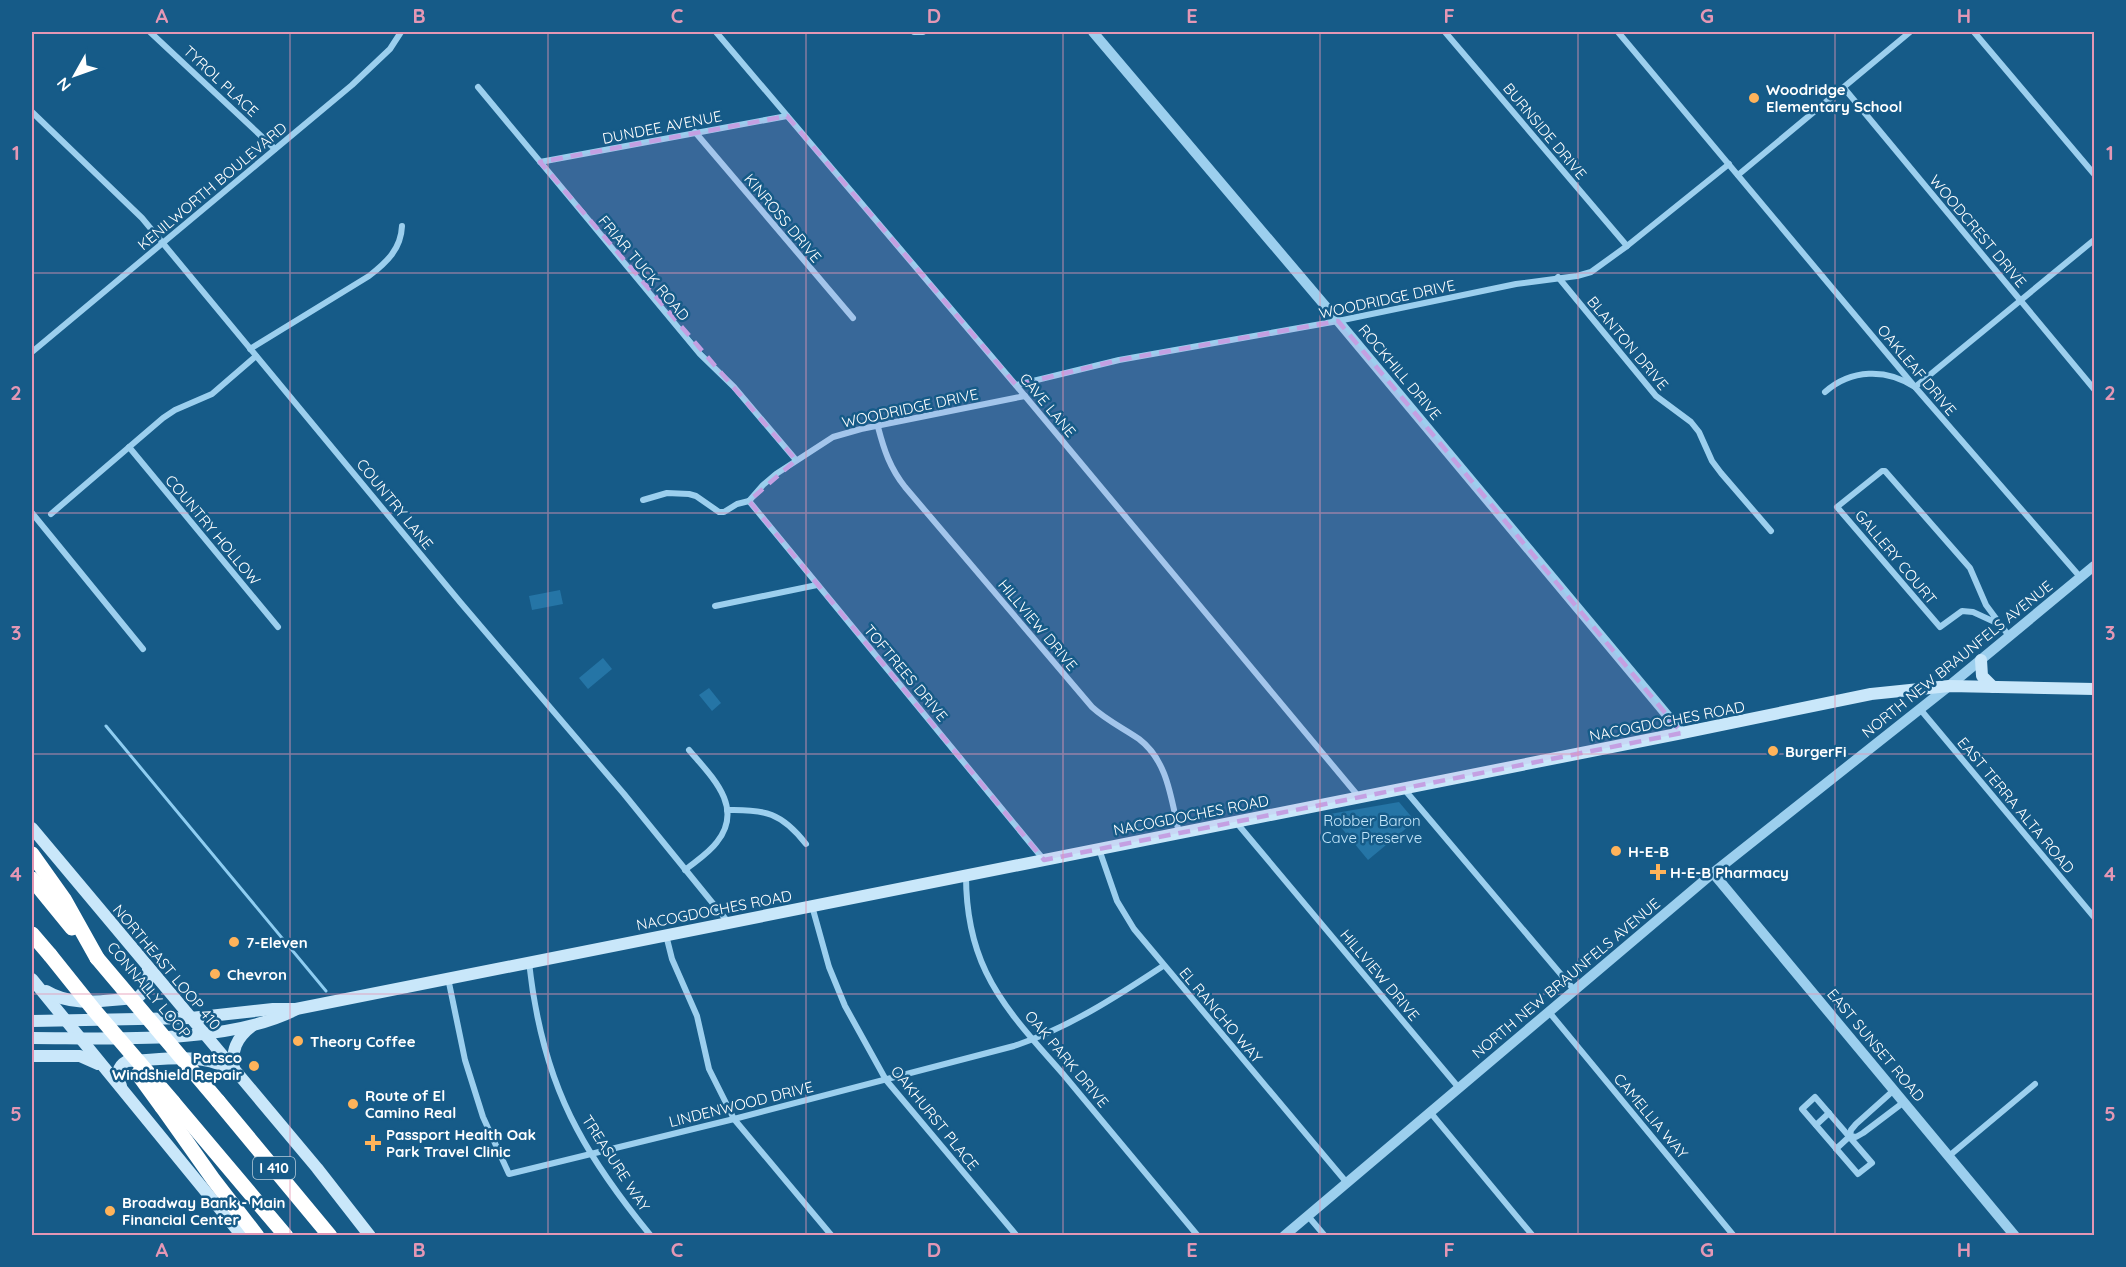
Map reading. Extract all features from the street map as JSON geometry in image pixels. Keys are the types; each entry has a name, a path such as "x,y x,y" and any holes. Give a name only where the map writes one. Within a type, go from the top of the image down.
{"highway":[{"path":"32,854 64,899 97,958"},
{"name":"CONNALLY LOOP","path":"32,879 330,1236"},
{"name":"I 410","path":"32,934 168,1105 286,1236"},
{"path":"168,1105 213,1179 257,1236"}],"main road":[{"path":"1981,660 1982,676 1993,687"},
{"name":"NACOGDOCHES ROAD","path":"32,1021 190,1018 273,1009 296,1009 1871,694 1949,686 2094,689"},
{"name":"NORTHEAST LOOP 410","path":"32,828 317,1168 370,1236"},
{"path":"34,982 61,999 72,1002 137,998 144,993 148,982 148,968"},
{"path":"34,982 242,1236"},
{"name":"NACOGDOCHES ROAD","path":"32,1038 82,1039 203,1034 274,1020 296,1009"},
{"path":"234,1071 232,1058 235,1045 254,1024"},
{"path":"32,1056 80,1056 102,1066"},
{"path":"123,1092 117,1073 119,1068 128,1061 198,1058 210,1060 234,1071"}],"street":[{"name":"TYROL PLACE","path":"150,32 275,149"},
{"name":"KENILWORTH BOULEVARD","path":"32,352 352,85 390,49 401,32"},
{"name":"CAVE LANE","path":"716,32 1016,385 1359,797"},
{"path":"914,32 923,32"},
{"name":"ROCKHILL DRIVE","path":"1094,32 1682,733"},
{"name":"BURNSIDE DRIVE","path":"1445,32 1627,246"},
{"path":"1618,32 1729,164"},
{"path":"1738,175 1910,32"},
{"path":"1974,32 2094,174"},
{"name":"FRIAR TUCK ROAD","path":"478,87 700,354 734,387 796,460"},
{"name":"WOODCREST DRIVE","path":"1844,88 2094,389"},
{"name":"COUNTRY LANE","path":"32,112 141,218 729,922"},
{"name":"DUNDEE AVENUE","path":"540,162 787,116"},
{"name":"KINROSS DRIVE","path":"695,132 853,318"},
{"name":"WOODRIDGE DRIVE","path":"1016,385 1119,360 1591,272 1729,164"},
{"name":"OAKLEAF DRIVE","path":"1729,164 1915,387 2081,578"},
{"path":"250,349 377,270 393,254 402,237 402,226"},
{"path":"1825,393 1842,380 1870,373 1891,375 1915,387 2094,240"},
{"name":"BLANTON DRIVE","path":"1558,277 1656,396 1691,422 1699,432 1712,461 1771,531"},
{"path":"51,514 175,410 204,398 218,389 256,356"},
{"name":"WOODRIDGE DRIVE","path":"749,501 763,485 796,460 833,437 861,429 1025,396"},
{"name":"HILLVIEW DRIVE","path":"878,427 884,453 905,487 1092,707 1116,726 1137,738 1158,759 1165,773 1179,833"},
{"name":"COUNTRY HOLLOW","path":"129,447 278,627"},
{"name":"GALLERY COURT","path":"1999,624 1973,612 1962,611 1940,627 1837,507 1882,471 1886,471 1970,568 1980,594 2009,636"},
{"path":"643,500 667,493 689,494 696,496 719,512 749,501"},
{"name":"TOFTREES DRIVE","path":"749,501 1044,860"},
{"path":"32,513 143,649"},
{"name":"NORTH NEW BRAUNFELS AVENUE","path":"1284,1236 1713,873 1949,686 2094,566"},
{"path":"715,606 817,585"},
{"name":"EAST TERRA ALTA ROAD","path":"1920,709 2094,917"},
{"path":"685,870 716,844 723,834 727,810 725,796 719,786 689,750"},
{"path":"1404,789 1575,991"},
{"path":"727,810 752,809 778,818 793,827 806,844"},
{"name":"HILLVIEW DRIVE","path":"1236,822 1459,1088"},
{"name":"EL RANCHO WAY","path":"1099,849 1111,886 1125,916 1163,966 1347,1183"},
{"name":"EAST SUNSET ROAD","path":"1713,873 2015,1236"},
{"name":"OAK PARK DRIVE","path":"966,875 968,918 979,957 997,993 1198,1236"},
{"name":"OAKHURST PLACE","path":"812,906 830,967 845,1006 886,1080 1017,1236"},
{"path":"666,934 672,959 697,1016 710,1069 734,1119 832,1236"},
{"name":"TREASURE WAY","path":"529,962 543,1036 553,1069 577,1129 622,1199 651,1236"},
{"name":"LINDENWOOD DRIVE","path":"448,978 465,1060 483,1117 509,1174 734,1119 1034,1040 1110,1002 1163,966"},
{"name":"CAMELLIA WAY","path":"1549,1012 1734,1236"},
{"path":"1949,1156 2035,1084"},
{"path":"1836,1149 1850,1136 1851,1130 1866,1114 1894,1090"},
{"path":"1815,1097 1872,1163 1858,1174 1816,1125 1802,1109 1815,1097"},
{"path":"1850,1136 1856,1137 1863,1133 1904,1102"},
{"path":"1430,1112 1533,1236"},
{"path":"1816,1125 1829,1113"},
{"path":"1866,1114 1874,1125"},
{"path":"1308,1215 1325,1236"}],"highlighted area":[{"path":"787,116 1016,385 1119,360 1338,321 1682,733 1044,860 749,501 796,460 540,162"}],"green space":[{"path":"560,590 563,604 532,610 529,596"},
{"path":"603,658 612,669 588,689 579,678"},
{"path":"709,688 721,703 712,711 699,695"},
{"name":"Robber Baron Cave Preserve","path":"1399,802 1415,821 1368,860 1330,814"}],"waterway":[{"path":"106,726 326,991"}],"place":[{"name":"Woodridge Elementary School","path":"1754,98"},
{"name":"BurgerFi","path":"1773,751"},
{"name":"H-E-B","path":"1616,851"},
{"name":"H-E-B Pharmacy","path":"1658,872"},
{"name":"7-Eleven","path":"234,942"},
{"name":"Chevron","path":"215,974"},
{"name":"Theory Coffee","path":"298,1041"},
{"name":"Patsco Windshield Repair","path":"254,1066"},
{"name":"Route of El Camino Real","path":"353,1104"},
{"name":"Passport Health Oak Park Travel Clinic","path":"373,1143"},
{"name":"Broadway Bank - Main Financial Center","path":"110,1211"}]}
